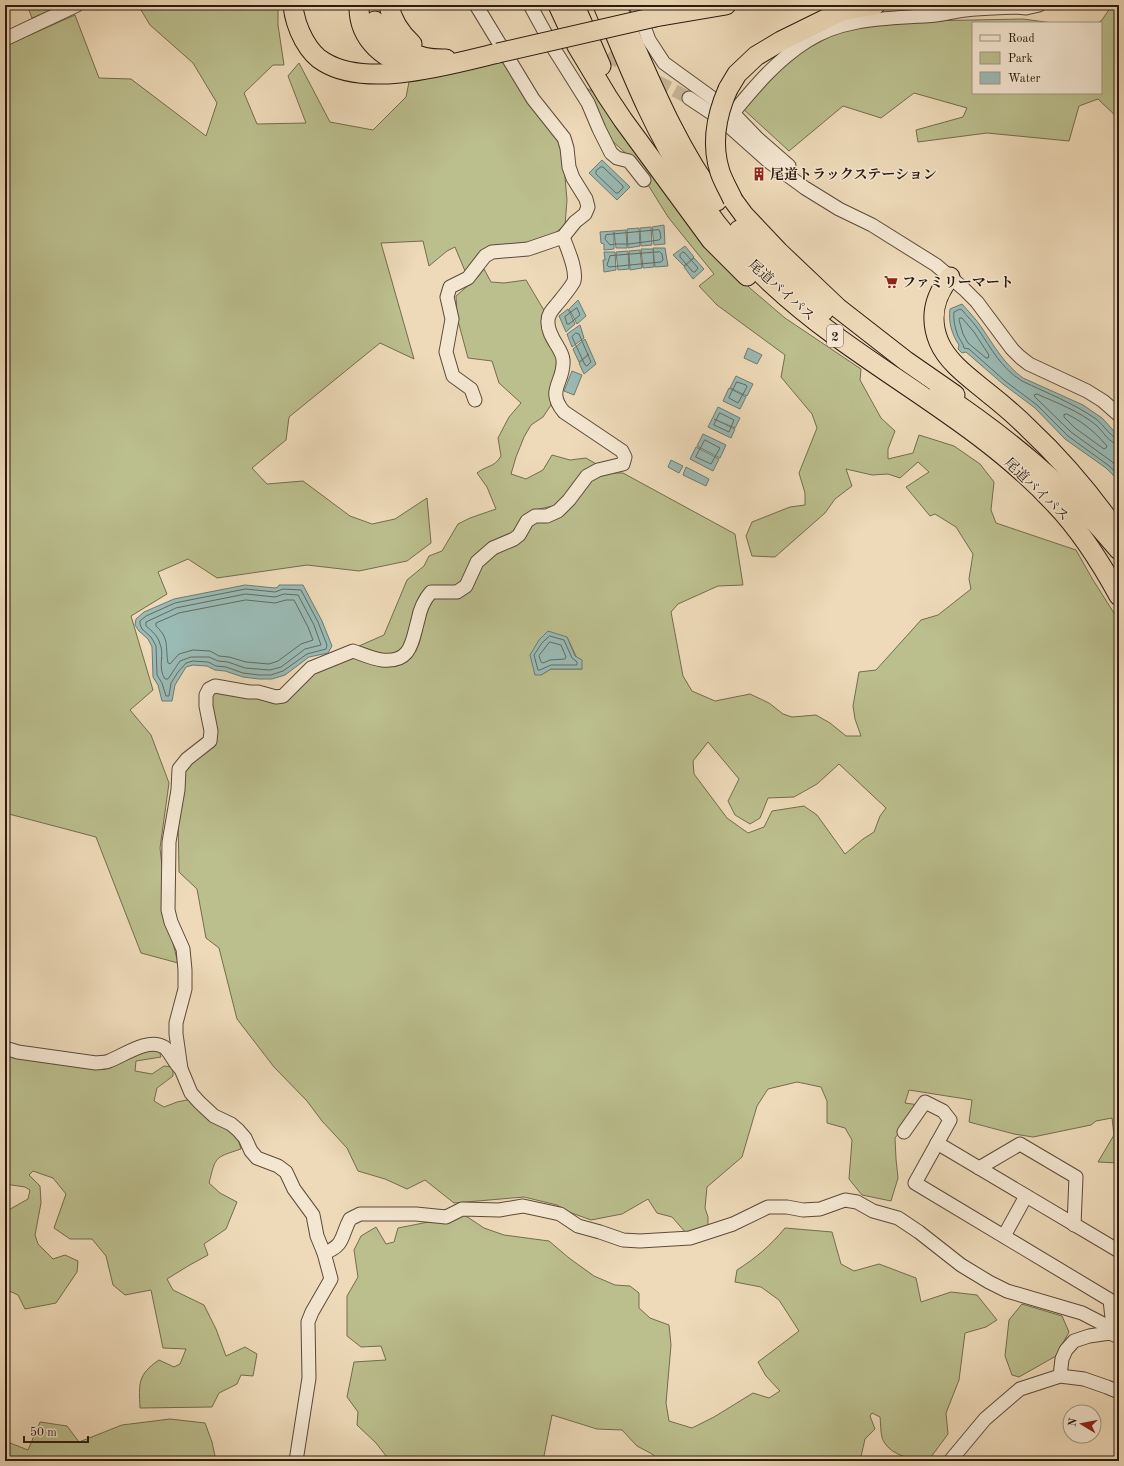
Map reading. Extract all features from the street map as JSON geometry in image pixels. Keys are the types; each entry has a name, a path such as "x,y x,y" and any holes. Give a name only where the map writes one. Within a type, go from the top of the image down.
{"highway":[{"path":"293,5 296,22 307,45 314,55 336,68 350,72 380,74 412,72 449,62"},
{"path":"359,5 361,25 375,48 397,62 410,66 423,67 696,5"},
{"path":"389,5 392,17 411,43 449,62"},
{"path":"558,5 577,46 607,96 647,154 711,240 774,301 816,332 945,412"},
{"name":"尾道バイパス","path":"603,5 634,78 668,148 702,203 722,231 747,259 796,306 856,351 975,433 1033,481 1056,504 1076,528 1095,555 1119,596"},
{"name":"尾道バイパス","path":"617,5 663,109 693,165 710,193 754,248 834,320 964,409 1023,453 1049,475 1099,526 1119,550"},
{"path":"654,15 726,5"},
{"path":"875,5 842,11 781,41 756,56 737,74 728,90 718,117 715,132 715,145 720,172 733,200 744,216 779,252 838,308 906,361 998,425 1032,452 1076,497 1099,526"},
{"path":"577,9 613,92 647,154"},
{"path":"375,21 398,46 415,55 449,62"},
{"path":"950,277 942,287 934,308 936,330 945,352 966,374 1030,429 1056,456 1084,487 1119,535"}],"street":[{"path":"5,39 77,5"},
{"path":"475,400 470,389 453,376 446,352 452,320 447,297 450,287 468,278 485,256 492,252 528,249 563,237 575,222 585,214 588,207 586,199 573,178 569,167 567,148 564,138 533,99 476,5"},
{"path":"530,5 554,49 588,103 611,153 617,158 629,161 644,180"},
{"path":"636,5 649,40 664,63 733,113 758,139 790,167 872,225 936,265 977,302 1012,349 1029,364 1087,391 1103,401 1119,415"},
{"path":"733,113 771,69 789,53 808,40 831,29 868,20 1015,6 1026,8 1039,5"},
{"path":"577,9 590,36 608,54"},
{"path":"689,98 722,120 752,147 805,188 839,209 872,225"},
{"path":"296,1461 309,1378 308,1322 330,1279 324,1253 317,1236 313,1214 294,1189 286,1172 278,1166 257,1158 251,1151 245,1138 238,1130 231,1124 214,1116 199,1102 190,1092 181,1069 176,1023 185,989 185,970 183,949 170,922 168,910 169,842 178,790 179,769 210,740 211,730 206,700 206,695 209,689 215,686 249,692 258,692 276,697 283,696 311,668 353,651 381,660 394,660 405,655 413,644 418,618 425,600 431,592 457,592 466,586 477,562 493,548 514,539 519,535 527,521 535,516 547,516 558,511 570,500 587,476 598,470 623,464 625,457 622,451 564,412 558,404 555,391 563,369 563,358 549,330 548,321 549,313 574,281 574,269 563,237"},
{"path":"5,1048 18,1052 96,1063 107,1062 142,1045 156,1045 164,1047 176,1065 181,1069"},
{"path":"904,1132 925,1102 942,1111 950,1120 915,1183 1004,1236 1114,1298 1115,1335"},
{"path":"937,1143 1119,1251"},
{"path":"979,1168 1020,1144 1076,1177 1074,1225"},
{"path":"1004,1236 1026,1196"},
{"path":"324,1253 333,1250 341,1243 350,1219 360,1214 416,1214 446,1217 462,1209 499,1210 523,1206 560,1214 578,1226 623,1240 640,1241 690,1238 733,1224 768,1207 787,1207 803,1210 820,1209 845,1200 857,1202 872,1210 898,1218 961,1265 989,1282 1007,1290 1082,1313 1109,1327 1115,1335"},
{"path":"1060,1376 1062,1359 1066,1350 1074,1341 1089,1336 1115,1335"},
{"path":"950,1461 985,1419 1020,1389 1060,1376 1084,1379 1119,1392"}],"green space":[{"path":"27,5 64,5 32,18"},
{"path":"138,5 278,5 278,25 284,65 273,65 244,93 257,124 306,123 288,76 299,63 330,122 373,130 406,97 410,77 500,58 557,137 563,154 567,200 565,225 549,238 482,251 465,271 455,247 447,251 429,266 423,241 381,243 414,359 380,343 289,417 286,440 252,468 267,484 303,481 350,516 372,524 395,519 427,498 431,543 407,561 359,571 307,565 217,578 188,559 158,572 167,594 131,616 153,690 130,710 151,735 169,783 160,848 169,928 178,963 141,953 96,837 5,813 5,46 75,15 99,78 131,79 206,136 217,103 193,63 150,25"},
{"path":"1112,5 1119,5 1119,119 1098,99 1079,106 1069,141 987,133 918,142 916,130 963,117 967,108 914,93 881,118 843,106 789,151 741,107 782,62 846,28 922,21 1023,19 1046,22 972,22 972,94 1102,94 1102,22 1099,22"},
{"path":"582,86 594,92 725,263 751,289 785,318 861,369 860,380 881,418 895,431 888,449 888,459 913,453 919,435 954,446 980,464 994,482 991,510 996,523 1076,550 1119,621 1119,1163 1098,1162 1114,1135 1112,1118 1096,1121 1091,1125 1033,1137 1014,1134 969,1122 972,1100 909,1090 905,1103 919,1105 895,1138 898,1178 891,1201 862,1195 849,1179 852,1140 845,1128 827,1123 827,1101 821,1087 797,1082 768,1089 757,1106 742,1157 707,1187 705,1208 708,1217 708,1227 687,1234 672,1217 657,1213 648,1199 622,1214 591,1220 569,1212 557,1205 524,1197 454,1203 425,1180 407,1189 385,1179 358,1171 347,1148 322,1121 307,1101 274,1067 237,1019 219,948 206,938 197,889 179,872 178,816 183,772 211,746 209,692 283,701 314,669 353,654 393,663 425,609 436,596 458,595 479,567 531,523 591,480 608,473 623,473 735,534 743,585 718,586 678,604 671,612 683,676 692,691 715,701 750,694 769,703 783,714 792,717 816,715 830,723 846,736 861,736 855,719 853,706 859,672 876,670 921,620 938,615 971,589 969,579 973,554 956,527 935,514 930,516 906,487 929,472 918,462 900,478 888,474 872,475 846,469 852,486 835,499 825,513 775,557 752,556 746,536 752,522 790,507 805,505 805,493 799,473 817,428 812,414 781,377 785,355 717,305 699,286 714,274 668,217 632,159 609,138","holes":["567,637 582,669 551,669 541,675","708,742 739,779 728,801 735,815 750,824 760,818 768,798 794,797 817,784 839,764 886,808 880,816 874,832 845,854 817,815 804,806 772,811 764,827 748,833 727,818 694,774 693,761"]},
{"path":"484,269 491,282 504,283 526,280 545,312 559,356 559,366 551,389 551,405 543,417 531,425 524,437 511,474 526,479 543,470 552,455 570,460 586,458 598,465 557,505 530,511 520,520 516,536 509,540 458,588 428,589 408,641 399,654 385,659 359,646 384,635 407,580 424,566 429,556 442,551 458,524 496,509 487,487 477,473 496,463 501,456 498,438 509,417 521,403 499,383 492,361 468,358 457,317 456,296 477,278"},
{"path":"158,1047 161,1057 136,1061 135,1071 152,1074 164,1066 173,1067 173,1076 157,1088 154,1101 164,1107 177,1102 192,1099 237,1136 241,1149 226,1154 218,1159 213,1168 209,1183 220,1193 237,1202 226,1229 204,1244 208,1255 167,1279 173,1290 204,1305 216,1329 226,1356 245,1347 257,1354 253,1376 241,1375 237,1384 219,1393 212,1407 140,1408 139,1392 143,1375 159,1360 174,1367 180,1364 186,1349 163,1348 151,1290 125,1295 113,1285 106,1256 92,1239 70,1239 54,1228 66,1194 53,1178 33,1171 29,1175 40,1186 41,1203 35,1235 38,1244 53,1259 65,1255 78,1261 77,1272 56,1303 25,1309 18,1295 5,1289 5,1212 28,1199 30,1190 25,1187 5,1184 5,1050 92,1063"},
{"path":"463,1214 484,1228 504,1235 549,1241 594,1276 615,1285 630,1286 639,1293 639,1308 650,1318 669,1325 671,1345 666,1403 669,1421 692,1428 714,1417 753,1393 769,1398 780,1391 766,1376 758,1362 799,1331 779,1300 761,1287 735,1282 737,1270 763,1251 785,1228 832,1232 841,1264 854,1271 879,1264 916,1278 921,1302 951,1292 977,1295 997,1320 986,1327 965,1333 959,1380 946,1413 948,1434 928,1461 916,1460 897,1454 887,1447 881,1433 880,1417 872,1413 870,1416 875,1429 865,1439 860,1461 663,1461 637,1446 622,1430 597,1429 552,1415 543,1461 390,1461 376,1443 357,1425 358,1412 347,1397 354,1362 386,1360 381,1346 361,1347 347,1336 347,1296 358,1277 354,1250 361,1236 376,1227 386,1244 394,1242 398,1228"},
{"path":"1022,1304 1062,1316 1069,1332 1056,1356 1019,1377 1012,1375 1005,1356 1009,1320"},
{"path":"170,1419 205,1423 212,1442 216,1461 5,1461 5,1441 28,1450 40,1422 67,1426 79,1442 122,1425"}],"water":[{"path":"602,160 630,187 617,200 589,173"},
{"path":"664,225 665,244 654,245 652,227"},
{"path":"651,227 652,245 641,246 640,228"},
{"path":"639,228 640,246 628,248 627,229"},
{"path":"626,230 627,248 616,248 614,232 614,249 604,250 604,244 601,243 600,232"},
{"path":"685,246 694,257 684,266 673,255"},
{"path":"653,248 665,248 668,266 655,267"},
{"path":"641,249 653,249 654,267 643,268"},
{"path":"640,250 642,268 630,270 629,251"},
{"path":"628,251 629,269 618,270 616,252"},
{"path":"604,252 615,252 616,270 604,272"},
{"path":"694,258 704,269 693,279 684,267"},
{"path":"578,300 586,316 577,324 569,309"},
{"path":"962,304 975,318 1000,355 1017,373 1023,378 1083,405 1102,418 1113,430 1119,437 1119,481 1106,468 1065,439 1035,408 1003,384 966,352 962,353 958,349 959,345 951,328 950,309"},
{"path":"568,309 575,324 566,332 559,316"},
{"path":"580,325 584,338 572,347 567,334"},
{"path":"585,339 596,364 584,374 579,363 589,354 579,362 573,349"},
{"path":"748,348 762,355 757,364 744,358"},
{"path":"572,371 582,375 574,395 564,391"},
{"path":"736,376 753,384 747,396 730,388"},
{"path":"729,388 746,397 740,409 723,401"},
{"path":"718,407 740,418 735,428 714,419 735,429 731,438 708,427"},
{"path":"703,434 726,445 720,458 697,446"},
{"path":"696,447 719,459 713,471 690,459"},
{"path":"671,460 683,466 679,473 668,467"},
{"path":"686,467 709,479 706,486 683,475"},
{"path":"245,585 275,588 279,585 303,585 322,621 332,646 328,653 309,657 285,675 272,679 243,677 225,671 215,670 207,666 193,665 186,667 175,685 172,701 162,701 158,685 153,677 152,647 148,639 135,625 136,619 144,612 174,599"},
{"path":"548,631 567,637 575,656 582,660 582,669 551,669 541,675 535,675 530,655 539,640"}],"tunnel":[{"path":"608,54 616,60 689,98"}],"place":[{"name":"尾道トラックステーション","path":"759,174"},
{"name":"ファミリーマート","path":"891,282"}]}
